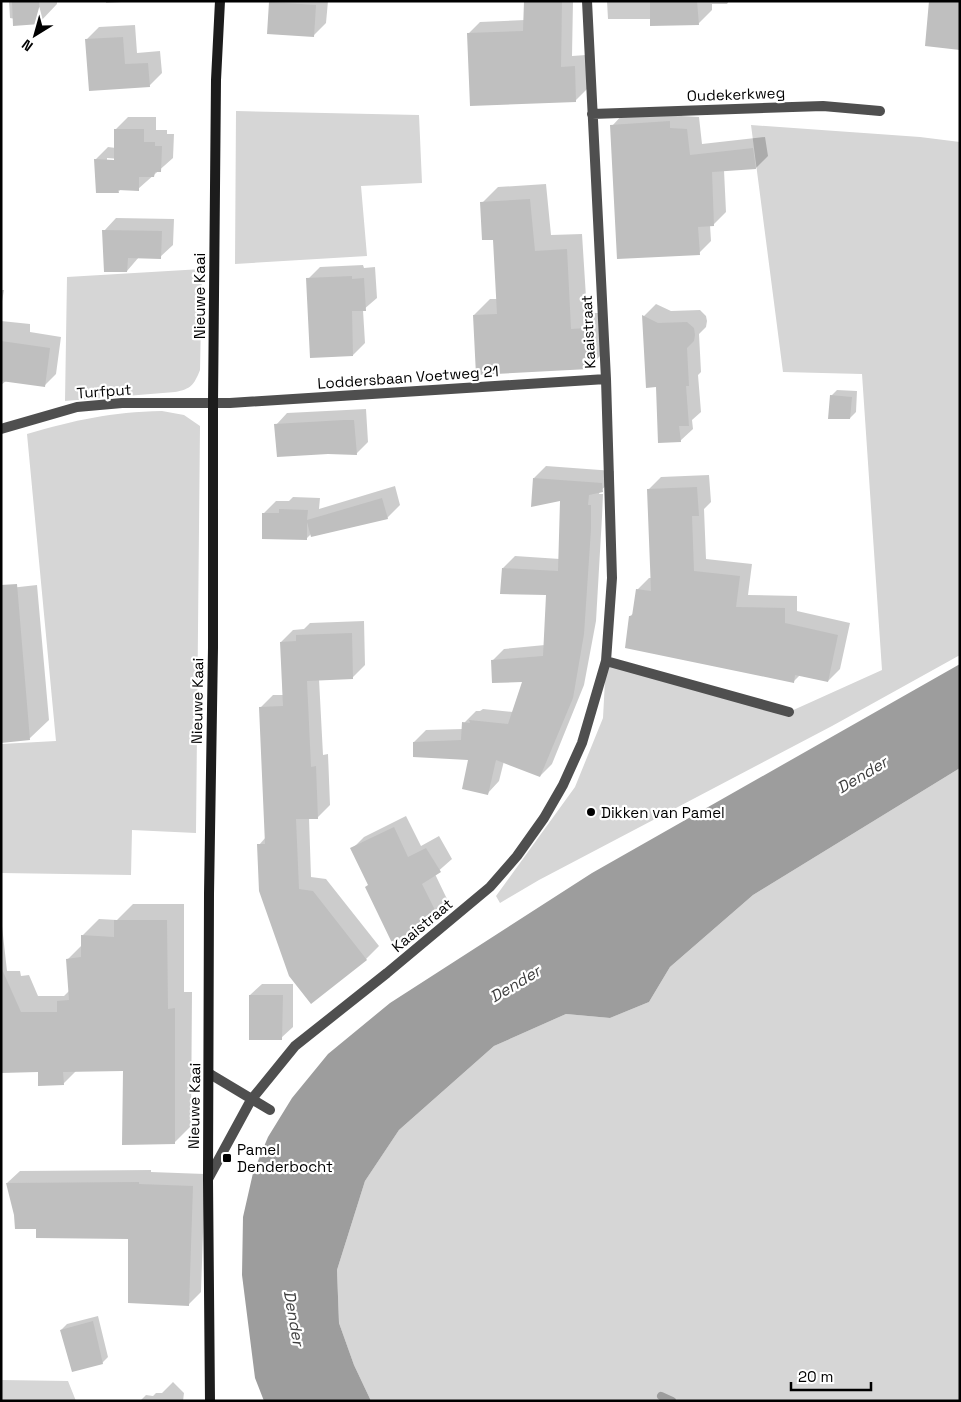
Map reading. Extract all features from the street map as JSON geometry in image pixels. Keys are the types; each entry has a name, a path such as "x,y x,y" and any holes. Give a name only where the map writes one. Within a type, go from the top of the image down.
{"main road":[{"name":"Nieuwe Kaai","path":"210,1401 208,1179 210,1074 209,894 213,648 216,80 220,1"}],"street":[{"name":"Kaaistraat","path":"208,1179 251,1100 295,1046 387,973 490,887 517,856 544,818 563,786 582,743 606,661 612,578 606,379 588,1"},
{"name":"Oudekerkweg","path":"592,114 823,106 880,111"},
{"name":"Loddersbaan Voetweg 21","path":"213,403 606,379"},
{"name":"Turfput","path":"1,429 77,407 122,403 213,403"},
{"path":"606,661 789,712"},
{"path":"210,1074 270,1110"}],"shaded area":[{"path":"236,111 419,115 422,183 361,186 367,256 235,264"},
{"path":"751,125 920,137 960,142 960,655 832,726 539,880 500,903 496,896 575,787 603,718 606,661 789,712 882,670 862,374 783,372"},
{"path":"202,269 200,370 191,386 175,392 65,401 67,277"},
{"path":"162,411 184,415 200,426 196,833 132,830 131,875 1,873 1,744 56,741 27,434 93,418 126,413"},
{"path":"960,768 960,1401 371,1401 354,1365 339,1323 337,1270 365,1181 399,1130 494,1046 566,1014 610,1018 649,1002 670,967 753,895"},
{"path":"1,1380 68,1381 76,1401 1,1401"}],"water":[{"name":"Dender","path":"960,664 960,768 753,895 670,967 649,1002 610,1018 566,1014 494,1046 399,1130 365,1181 337,1270 339,1323 354,1365 371,1401 264,1401 255,1378 242,1275 243,1217 253,1173 268,1137 292,1098 328,1054 390,1003 592,873"}],"building":[{"path":"12,1 39,1 40,24 13,26"},
{"path":"524,1 562,1 561,67 575,66 576,102 470,106 467,33 523,31"},
{"path":"650,1 697,1 699,25 650,26"},
{"path":"929,1 960,1 960,50 925,46"},
{"path":"269,2 316,5 314,37 267,34"},
{"path":"123,37 125,64 148,63 150,87 89,91 85,39"},
{"path":"670,121 670,128 687,129 690,155 753,148 756,169 712,172 714,226 698,227 700,255 617,259 610,125"},
{"path":"114,129 144,129 144,142 155,142 155,146 162,146 161,172 155,172 154,177 139,177 139,191 118,190 119,193 96,193 94,159 114,160"},
{"path":"530,199 535,251 567,249 571,329 586,328 589,369 476,375 473,315 497,314 493,240 482,240 480,202"},
{"path":"102,230 162,231 161,259 128,258 127,272 104,272"},
{"path":"352,276 352,279 364,278 366,311 352,311 353,356 310,358 306,278"},
{"path":"642,315 658,323 687,322 694,328 694,341 687,348 689,386 686,386 689,426 679,426 681,442 658,443 656,387 646,388"},
{"path":"1,341 50,348 45,387 1,381"},
{"path":"830,395 852,397 850,419 828,419"},
{"path":"354,420 357,455 328,454 277,457 274,424"},
{"path":"533,478 602,483 603,492 589,495 588,505 591,505 591,529 584,634 573,698 540,777 496,760 488,795 462,789 468,760 413,757 413,742 461,740 462,722 470,723 469,720 508,724 522,682 492,683 491,660 543,656 546,595 500,594 502,568 558,571 560,501 531,507"},
{"path":"697,487 699,516 692,516 694,571 740,576 736,607 785,608 785,623 838,635 828,682 795,675 794,683 625,648 629,616 632,616 636,589 651,591 647,489"},
{"path":"382,498 388,519 311,537 307,522 307,540 262,539 262,513 279,513 279,509 308,510 307,520"},
{"path":"17,584 30,740 1,743 1,585"},
{"path":"352,633 353,679 307,681 311,767 316,766 318,819 296,819 299,889 313,891 367,960 311,1004 289,976 259,891 257,844 265,844 259,707 283,706 280,642 296,641 296,635"},
{"path":"394,827 408,857 426,848 441,872 422,884 436,912 393,945 365,887 368,885 350,848"},
{"path":"114,920 167,920 168,1009 175,1008 175,1144 122,1145 123,1071 63,1072 64,1085 38,1086 38,1072 1,1073 1,967 21,1012 57,1012 57,1001 69,1000 66,959 81,957 81,935 114,937"},
{"path":"249,995 283,995 282,1040 249,1040"},
{"path":"139,1182 139,1184 193,1186 189,1306 128,1303 128,1239 36,1238 36,1229 15,1229 14,1215 6,1183"},
{"path":"93,1321 103,1364 72,1372 60,1330"}],"waterway":[{"path":"661,1396 672,1401"}],"place":[{"name":"Dikken van Pamel","path":"591,812"},
{"name":"Pamel Denderbocht","path":"227,1158"}]}
